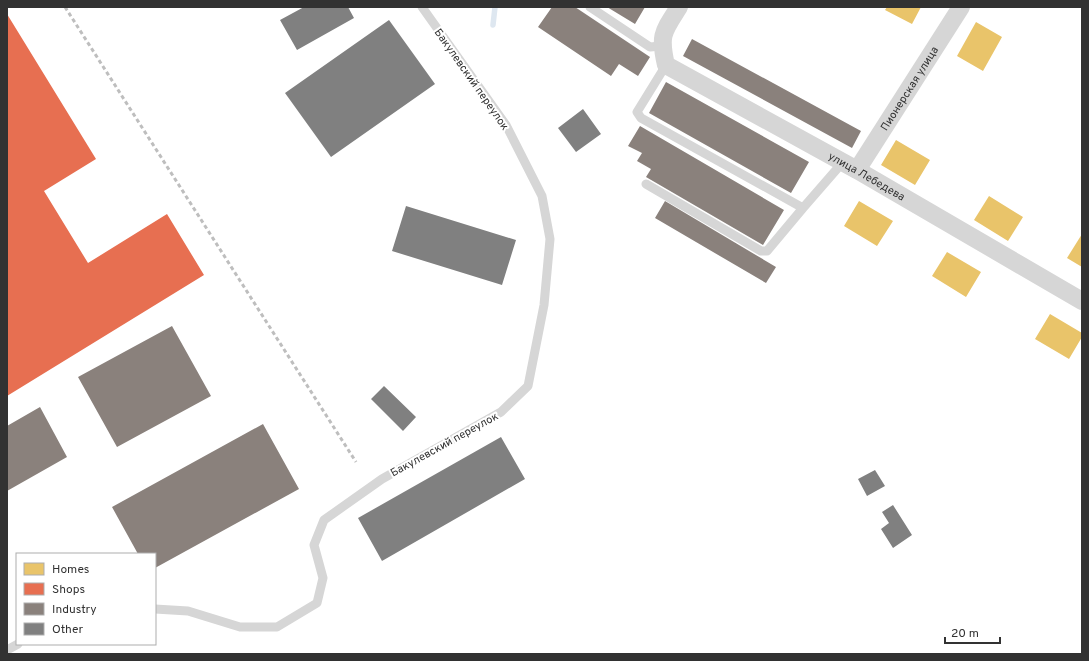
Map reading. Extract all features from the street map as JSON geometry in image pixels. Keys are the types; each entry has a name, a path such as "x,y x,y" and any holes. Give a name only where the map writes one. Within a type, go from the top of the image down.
{"street":[{"path":"666,66 661,46 663,32 679,7"},
{"name":"Пионерская улица","path":"850,166 961,7"},
{"name":"улица Лебедева","path":"666,66 850,166 1082,301"}],"lane":[{"name":"Бакулевский переулок","path":"156,609 188,611 240,627 277,627 317,603 323,578 314,545 324,520 382,479 501,412 528,386 544,305 550,240 542,196 506,126 422,7"},
{"path":"590,7 650,47 661,46"},
{"path":"666,66 637,112 641,118 803,208"},
{"path":"646,184 761,251 767,251 803,208 850,166"},
{"path":"7,650 16,645"}],"building: Homes":[{"path":"887,7 921,7 912,24 885,10"},
{"path":"976,22 1002,37 983,71 957,56"},
{"path":"896,140 930,160 915,185 881,165"},
{"path":"989,196 1023,217 1008,241 974,220"},
{"path":"859,201 893,221 877,246 844,226"},
{"path":"1082,234 1082,267 1067,258"},
{"path":"947,252 981,272 966,297 932,276"},
{"path":"1050,314 1082,333 1082,337 1069,359 1035,339"}],"building: Shops":[{"path":"7,14 96,159 44,191 88,263 167,214 204,275 7,396"}],"building: Industry":[{"path":"552,7 575,7 650,57 638,76 619,64 611,76 538,27"},
{"path":"607,7 645,7 635,24"},
{"path":"692,39 861,131 852,148 683,56"},
{"path":"666,82 809,162 791,193 649,113"},
{"path":"640,126 784,210 763,245 646,177 651,169 637,161 642,153 628,146"},
{"path":"665,201 776,267 766,283 655,218"},
{"path":"172,326 211,396 117,447 78,377"},
{"path":"40,407 67,457 7,491 7,426"},
{"path":"263,424 299,489 156,567 156,553 137,553 112,507"}],"building: Other":[{"path":"304,7 348,7 354,18 297,50 280,20"},
{"path":"389,20 435,84 331,157 285,93"},
{"path":"583,109 601,134 576,152 558,128"},
{"path":"406,206 516,240 502,285 392,251"},
{"path":"384,386 416,417 403,431 371,399"},
{"path":"501,437 525,479 382,561 358,518"},
{"path":"875,470 885,486 867,496 858,479"},
{"path":"893,505 912,535 893,548 881,529 889,523 882,512"}],"waterway":[{"path":"493,25 495,7"}],"railway":[{"path":"65,7 356,462"}]}
